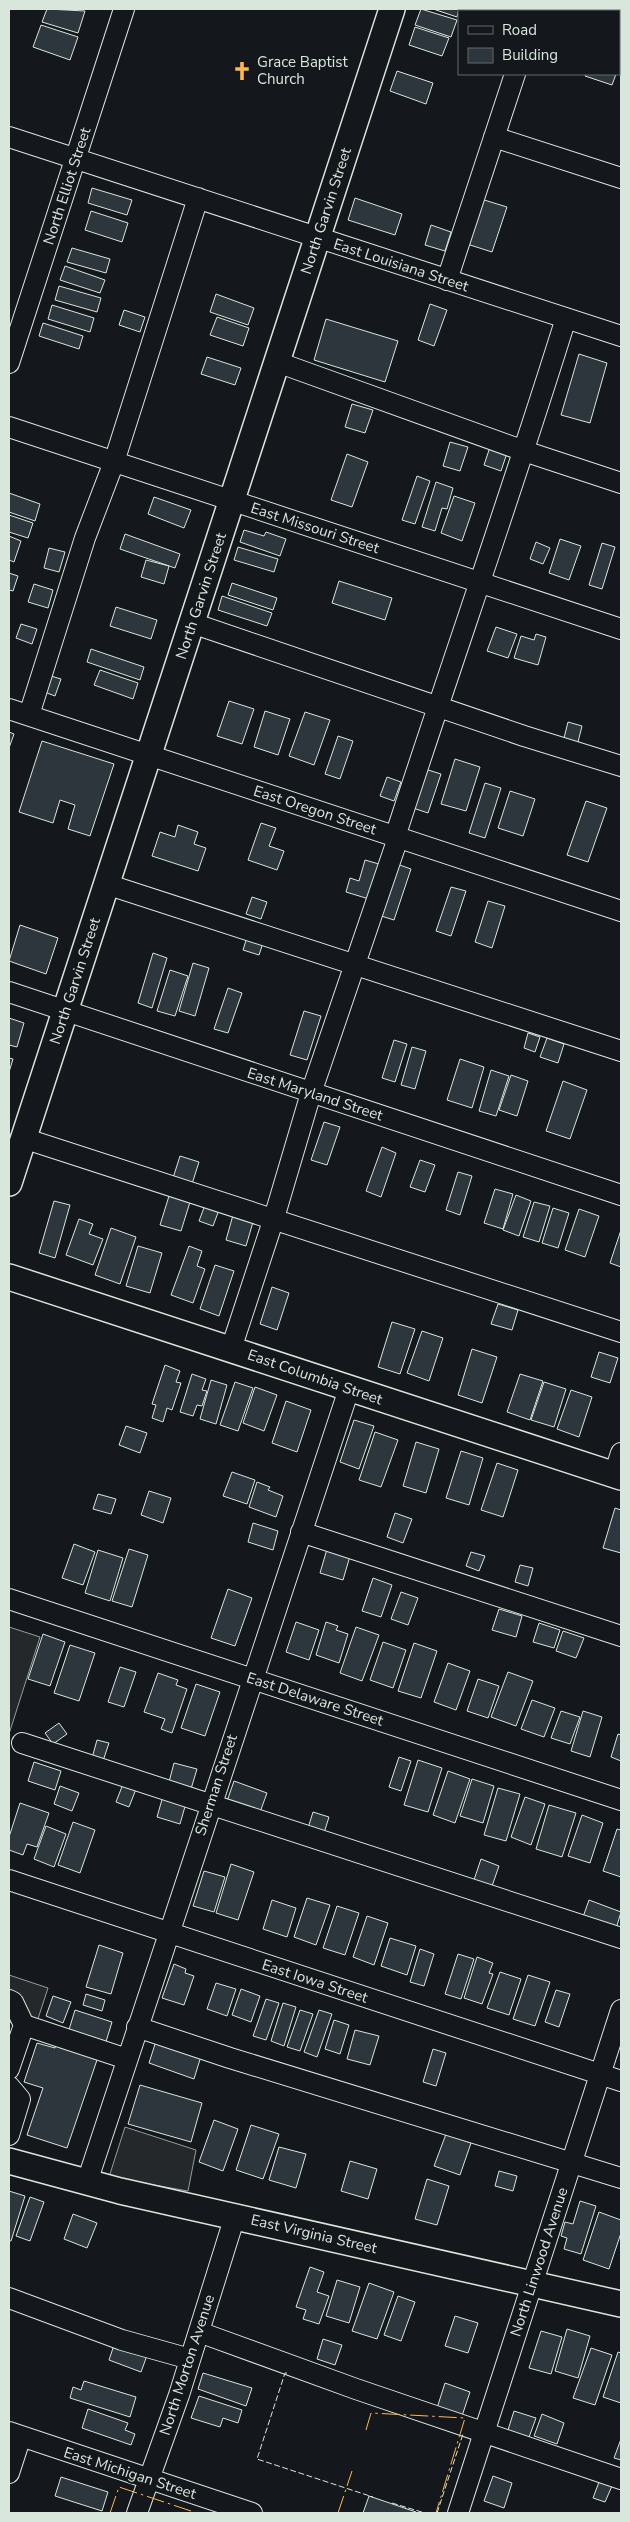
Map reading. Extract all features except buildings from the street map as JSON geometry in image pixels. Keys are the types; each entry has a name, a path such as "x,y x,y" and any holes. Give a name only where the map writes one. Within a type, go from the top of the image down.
{"main road":[{"name":"North Garvin Street","path":"9,1183 392,9"},
{"name":"East Columbia Street","path":"9,1277 349,1389 619,1468"},
{"name":"East Virginia Street","path":"9,2161 86,2182 621,2304"}],"street":[{"name":"North Elliot Street","path":"9,363 124,9"},
{"path":"447,280 515,75"},
{"name":"East Louisiana Street","path":"9,137 621,336"},
{"path":"494,137 621,178"},
{"path":"29,715 85,538 114,462 198,198"},
{"path":"231,1349 274,1218 311,1093 524,451 566,318"},
{"path":"276,362 524,451 621,483"},
{"name":"East Missouri Street","path":"9,427 621,629"},
{"path":"192,623 621,766"},
{"name":"East Oregon Street","path":"9,709 621,911"},
{"path":"106,884 621,1051"},
{"name":"East Maryland Street","path":"9,992 621,1195"},
{"path":"23,1138 621,1332"},
{"name":"Sherman Street","path":"86,2182 349,1389"},
{"path":"301,1532 621,1636"},
{"name":"East Delaware Street","path":"9,1599 621,1800"},
{"path":"22,1743 621,1938"},
{"name":"East Iowa Street","path":"9,1880 621,2081"},
{"path":"9,2000 13,2002 24,2025 9,2069"},
{"name":"North Linwood Avenue","path":"458,2513 621,2010"},
{"path":"24,2025 127,2059"},
{"path":"137,2026 239,2061 572,2161 621,2178"},
{"path":"9,2086 20,2099 9,2135"},
{"name":"North Morton Avenue","path":"137,2513 199,2332 235,2216"},
{"path":"9,2298 122,2340 190,2358"},
{"path":"199,2332 485,2434 621,2478"},
{"path":"9,2473 15,2434"},
{"name":"East Michigan Street","path":"15,2434 252,2513"}],"shaded area":[{"path":"9,1627 40,1637 9,1734"},
{"path":"9,1975 48,1988 34,2031 9,2022"},
{"path":"125,2127 196,2150 188,2191 109,2177"}],"fence":[{"path":"287,2373 285,2373 257,2459 373,2497"},
{"path":"437,2513 463,2434"},
{"path":"392,2503 425,2513"}],"power":[{"path":"366,2430 371,2413 465,2418 436,2513"},
{"path":"338,2513 352,2471"},
{"path":"110,2513 119,2487 197,2513"}],"place":[{"name":"Grace Baptist Church","path":"242,71"}]}
